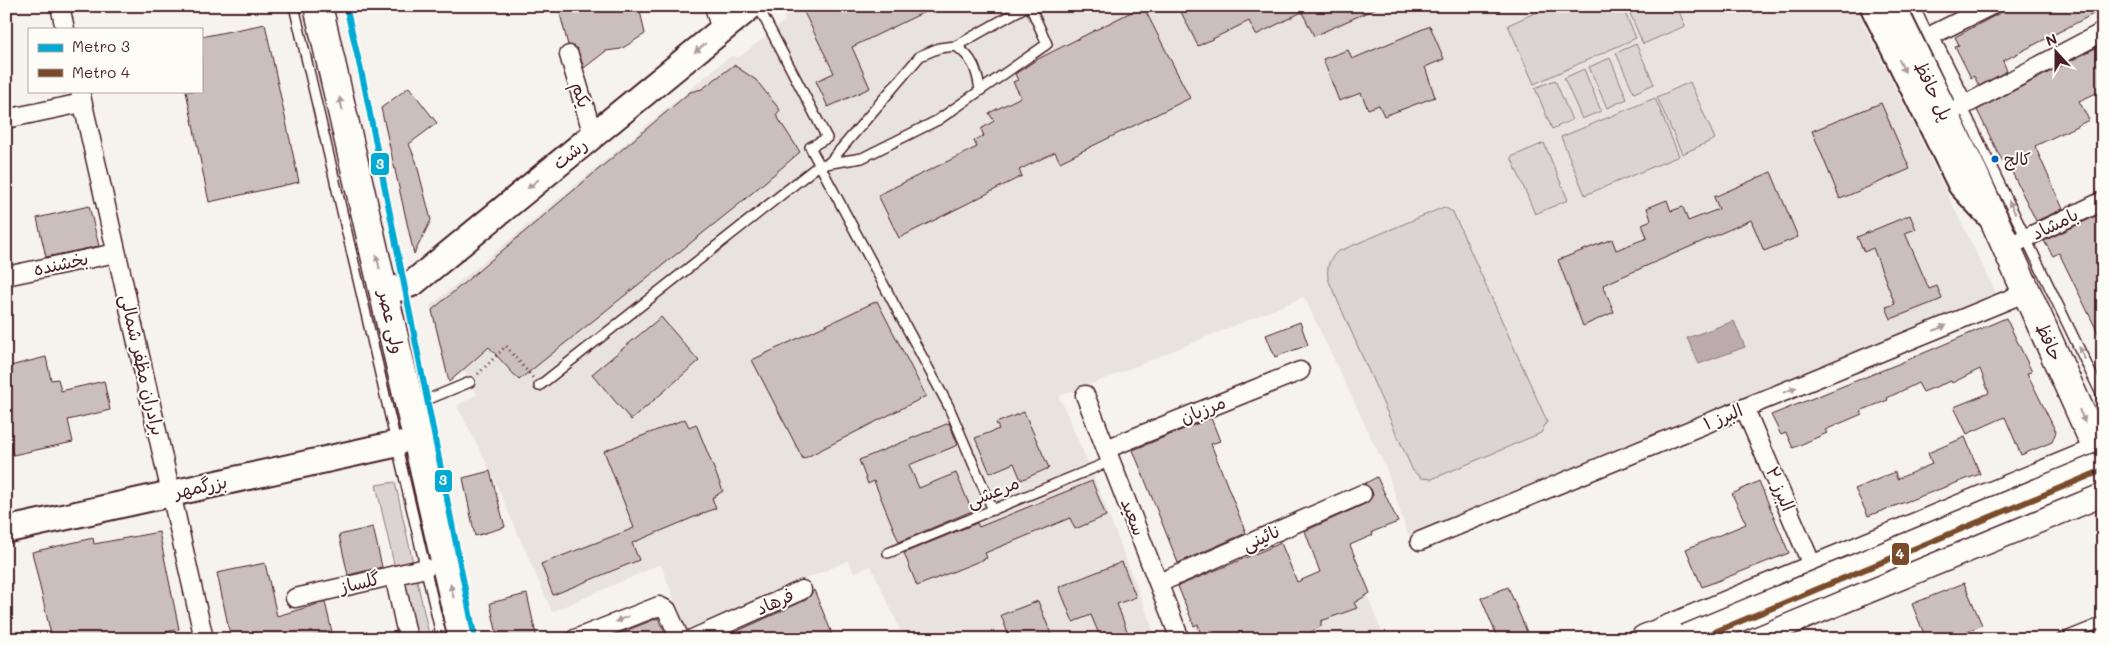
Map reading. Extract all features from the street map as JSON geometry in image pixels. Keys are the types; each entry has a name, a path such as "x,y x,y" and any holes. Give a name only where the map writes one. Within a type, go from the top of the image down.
{"main road":[{"name":"ولی عصر","path":"318,6 409,404 406,441 463,639"},
{"name":"پل حافظ","path":"1891,6 1974,176"},
{"name":"حافظ","path":"1974,176 1995,221 2017,242 2026,292 2102,457"},
{"path":"1645,639 1969,504 2102,457"},
{"path":"1686,639 2102,457"},
{"path":"1721,639 2103,480"},
{"path":"1745,639 2103,492"},
{"path":"1969,504 1985,511 1990,518 1992,526 1991,538"}],"street":[{"path":"60,6 65,28"},
{"path":"714,6 721,31"},
{"name":"رشت","path":"385,293 413,283 751,6"},
{"name":"حافظ","path":"1873,6 1961,186 1995,221"},
{"path":"1934,34 1990,6"},
{"path":"1964,104 2103,32"},
{"name":"یکم","path":"569,55 593,135"},
{"path":"6,119 81,97"},
{"name":"برادران مظفر شمالی","path":"81,97 204,639"},
{"name":"بامشاد","path":"2017,242 2103,200"},
{"name":"بخشنده","path":"6,276 116,252"},
{"name":"البرز ۱","path":"1420,541 2026,292"},
{"name":"مرزبان","path":"1109,455 1300,371"},
{"name":"سعید","path":"1085,395 1180,639"},
{"name":"البرز ۲","path":"1745,408 1814,570"},
{"name":"بزرگمهر","path":"6,530 406,441"},
{"name":"نائینی","path":"1159,583 1362,494"},
{"name":"گلساز","path":"294,598 426,568"},
{"path":"394,575 408,639"},
{"name":"فرهاد","path":"692,639 802,590"},
{"path":"575,639 659,606 667,610 680,639"}],"lane":[{"path":"294,6 406,441 426,568 442,639"},
{"path":"758,6 827,138 810,147 948,405 993,510"},
{"path":"540,386 820,164 829,163 862,158 938,120 1047,44 1029,6 956,46 939,48 920,56 829,163"},
{"path":"1914,6 1964,104"},
{"path":"1934,34 1964,104 2017,242 2103,398"},
{"path":"956,46 967,54 977,69 980,90"},
{"path":"409,404 430,399 470,382"},
{"name":"مرعشی","path":"888,552 993,510 1109,455"},
{"path":"2061,639 2103,622"}],"path":[{"path":"470,382 506,346 540,386"}],"shaded area":[{"path":"781,6 1855,6 1996,293 1408,536 1387,471 1304,297 1059,396 1094,477 1157,639 904,639 871,566 854,573 848,561 685,630 661,564 552,612 489,468 457,406 477,394 465,371 449,381 430,306 730,56 739,57 785,21"},
{"path":"1550,6 1622,6 1636,38 1534,84 1508,25"},
{"path":"1627,6 1677,6 1685,26 1643,44"},
{"path":"1636,44 1654,84 1634,93 1616,53"},
{"path":"1610,58 1627,99 1607,108 1589,67"},
{"path":"1584,69 1601,111 1582,119 1564,78"},
{"path":"1555,80 1572,120 1552,129 1535,88"},
{"path":"1690,82 1715,139 1682,154 1657,97"},
{"path":"1655,98 1679,156 1585,195 1561,137"},
{"path":"1544,143 1568,200 1535,214 1511,157"},
{"path":"1444,207 1453,212 1547,421 1541,433 1432,479 1422,478 1413,471 1328,279 1328,271 1330,261 1337,252"},
{"path":"1734,321 1745,347 1699,364 1687,338"},
{"path":"395,482 430,639 411,639 376,485"},
{"path":"1352,559 1385,639 1199,639 1194,626"}],"building":[{"path":"558,6 639,6 645,34 621,49 606,51 584,68 577,48 568,45"},
{"path":"801,6 937,6 852,47 870,88 828,107 816,81 834,73"},
{"path":"1143,6 1190,98 1060,162 1055,152 1019,170 1022,176 899,238 878,195 977,147 974,141 984,136 981,129 994,121 989,113 1021,97 1013,82 1018,80 1015,74 1036,60"},
{"path":"1178,6 1381,6 1314,36 1302,12 1256,35 1249,21 1198,46"},
{"path":"2013,6 2103,6 2103,9 2003,61 2007,71 1979,86 1974,76 1971,78 1955,46 1959,45 1955,37"},
{"path":"265,24 299,182 209,202 186,92 202,92 202,37"},
{"path":"1430,26 1444,59 1425,67 1435,97 1384,116 1379,105 1368,109 1361,93 1339,101 1323,59 1348,50 1352,59"},
{"path":"2103,44 2103,90 2079,101 2089,120 2035,146 2063,209 2036,221 2006,160 2002,161 1977,110"},
{"path":"734,65 756,80 780,110 776,115 800,152 738,205 519,380 489,347 449,382 432,310 690,92 702,89"},
{"path":"409,87 437,123 409,144 416,161 431,220 414,254 381,108"},
{"path":"1881,103 1910,169 1840,199 1812,131"},
{"path":"1771,172 1798,237 1764,251 1751,220 1603,285 1614,312 1583,326 1558,260 1612,239 1616,250 1647,238 1642,224 1651,220 1647,208 1667,200 1671,211 1683,207 1688,221 1719,209 1714,197"},
{"path":"89,206 99,246 46,257 37,218"},
{"path":"2100,214 2103,222 2103,343 2059,253 2053,256 2044,241"},
{"path":"1910,215 1916,229 1905,233 1929,289 1937,286 1942,299 1891,319 1886,307 1895,304 1873,248 1864,252 1857,237"},
{"path":"877,301 926,396 803,459 752,360"},
{"path":"661,317 699,361 631,420 592,374"},
{"path":"2006,318 2032,372 2027,373 2056,432 2052,442 2021,455 2005,417 1967,434 1954,407 1989,393 1980,369 1952,383 1951,381 1923,392 1918,383 1887,398 1888,400 1860,411 1862,414 1825,430 1827,433 1793,448 1786,433 1781,435 1771,415 1898,364"},
{"path":"1300,322 1308,345 1275,357 1266,335"},
{"path":"46,357 51,380 58,379 61,391 104,381 110,410 68,420 73,442 13,455 6,427 6,367"},
{"path":"1024,412 1049,468 1021,480 1014,463 990,473 975,438 999,429 996,423"},
{"path":"1211,418 1220,441 1211,444 1246,533 1178,563 1133,450"},
{"path":"685,419 689,427 696,424 723,491 712,498 716,508 632,543 639,560 553,595 541,564 634,528 604,451"},
{"path":"949,423 958,445 909,465 919,488 956,473 972,511 899,542 874,481 868,484 859,460"},
{"path":"1965,437 1980,474 1868,516 1855,489 1895,472 1897,479 1932,464 1928,453"},
{"path":"490,471 505,527 475,536 463,478"},
{"path":"1377,477 1398,522 1372,532 1373,535 1350,545 1370,593 1354,603 1357,608 1321,621 1321,626 1308,634 1292,639 1202,639 1198,624 1194,626 1178,586 1281,543 1297,582 1320,572 1305,531 1367,503 1373,495 1371,489 1364,484"},
{"path":"1092,481 1106,516 1075,529 1070,518 985,553 987,558 917,586 904,553 977,523 979,527"},
{"path":"1759,481 1789,553 1702,587 1686,549 1746,524 1732,494"},
{"path":"373,527 382,567 348,575 339,535"},
{"path":"159,532 179,629 134,639 117,639 115,633 100,639 52,639 32,552 93,538 94,544"},
{"path":"1122,562 1136,597 1117,604 1130,639 1101,639 1091,615 1073,622 1059,587"},
{"path":"265,563 277,616 325,602 332,632 300,639 231,639 217,573"},
{"path":"1964,583 1982,625 1948,639 1926,639 1912,604"},
{"path":"1508,587 1530,639 1498,639 1481,598"},
{"path":"814,590 831,631 830,639 720,639 806,600"},
{"path":"527,594 537,639 498,639 490,603"},
{"path":"1038,601 1053,639 1010,639 1001,615"},
{"path":"658,618 668,639 605,639"}],"metro line":[{"name":"3","path":"346,6 364,84 475,639"},
{"name":"4","path":"1698,639 2103,470"}],"place":[{"name":"کالج","path":"1995,159"}]}
